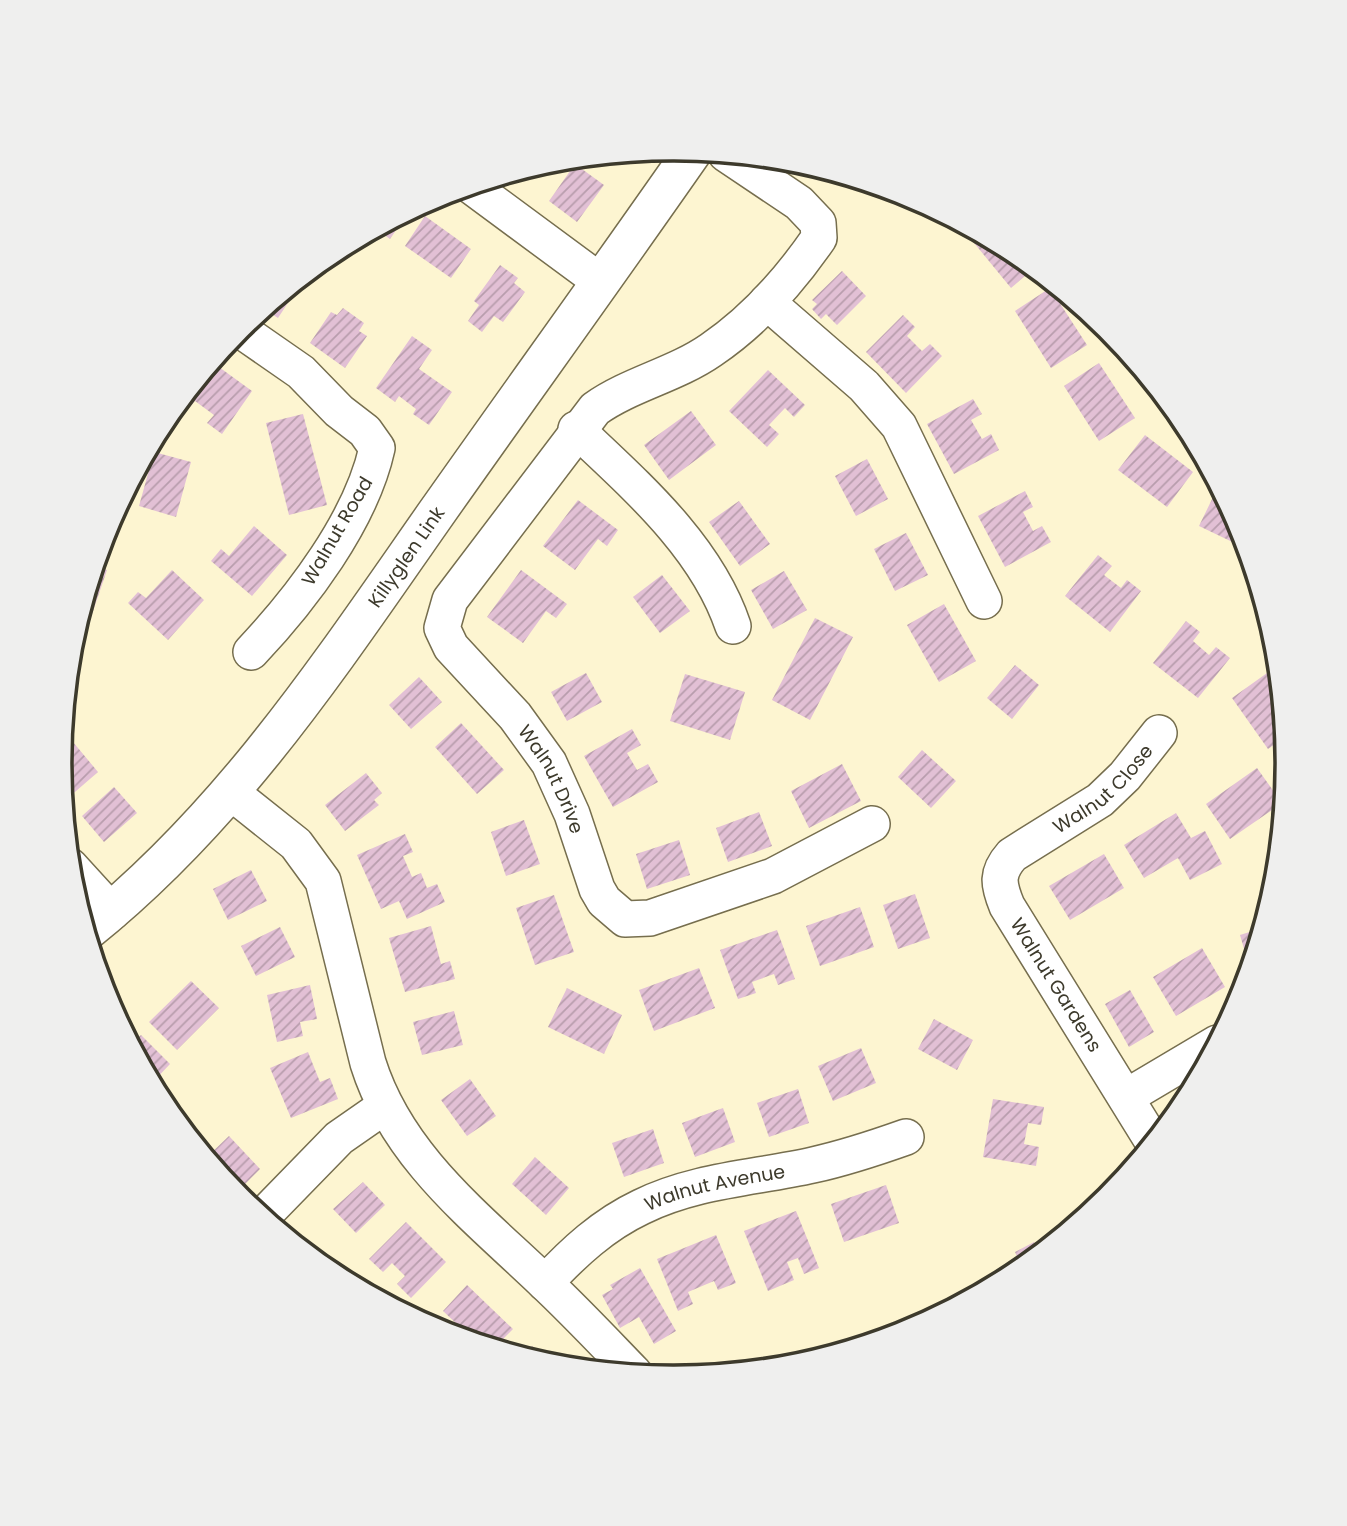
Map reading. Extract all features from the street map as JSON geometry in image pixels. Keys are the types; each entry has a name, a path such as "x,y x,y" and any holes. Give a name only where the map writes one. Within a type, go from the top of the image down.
{"street":[{"name":"Killyglen Link","path":"99,922 232,793 331,664 685,162"},
{"name":"Walnut Drive","path":"743,165 799,202 818,222 819,238 796,271 767,302 710,351 611,397 595,409 576,429 450,600 442,628 451,647 515,716 549,764 572,814 597,889 604,901 625,919 650,918 773,876 872,824"},
{"path":"480,193 601,282"},
{"path":"767,302 864,386 891,415 914,453 984,601"},
{"name":"Walnut Road","path":"249,336 301,372 339,411 365,431 377,448 372,470 338,537 290,610 251,652"},
{"path":"576,429 676,529 711,575 733,626"},
{"name":"Walnut Close","path":"1041,836 1108,793 1159,733"},
{"path":"232,793 296,844 323,881 368,1063 385,1106 404,1139 434,1176 623,1362"},
{"name":"Walnut Gardens","path":"1041,836 1012,855 1001,867 998,883 1007,906 1148,1133"},
{"path":"88,900 99,922"},
{"path":"1126,1097 1201,1053"},
{"path":"270,1209 339,1138 385,1106"},
{"name":"Walnut Avenue","path":"545,1283 592,1237 626,1215 658,1199 710,1183 811,1165 906,1138"}],"building":[{"path":"581,168 604,185 577,222 549,201 571,170"},
{"path":"425,216 471,249 451,278 405,246"},
{"path":"397,228 390,239 385,235"},
{"path":"973,241 1025,275 1011,288"},
{"path":"500,265 518,278 514,283 525,292 503,322 494,316 482,332 468,321 479,305 474,301"},
{"path":"842,271 866,296 837,325 826,314 821,319 812,309 817,304 812,300"},
{"path":"1046,291 1059,302 1087,345 1051,368 1015,311"},
{"path":"289,301 278,318 273,315"},
{"path":"343,308 364,323 359,331 367,336 345,368 310,343 331,312 337,315"},
{"path":"903,315 915,327 907,336 922,351 930,344 942,356 906,393 866,352"},
{"path":"412,336 432,350 419,369 452,392 429,425 413,414 416,409 399,396 395,402 376,388"},
{"path":"1099,363 1135,418 1099,441 1064,386"},
{"path":"220,368 252,391 222,434 207,423 214,415 195,401 188,409"},
{"path":"768,370 805,405 794,417 785,408 769,425 779,434 767,447 729,411"},
{"path":"973,399 982,414 971,420 982,439 991,434 999,450 954,474 927,424"},
{"path":"691,411 716,445 669,480 644,445"},
{"path":"303,414 327,505 289,515 266,423"},
{"path":"1145,435 1193,472 1167,507 1118,470"},
{"path":"158,453 191,462 176,517 139,506 150,465"},
{"path":"867,459 888,499 856,516 835,476"},
{"path":"1025,491 1033,507 1023,512 1033,531 1042,526 1051,542 1005,567 978,516"},
{"path":"1213,497 1232,542 1199,526"},
{"path":"578,500 618,530 607,546 598,539 575,570 543,546"},
{"path":"739,501 770,544 740,566 709,522"},
{"path":"254,526 287,555 252,596 211,561 221,549 229,556"},
{"path":"906,533 928,575 895,591 874,549"},
{"path":"1098,555 1112,566 1104,575 1121,588 1127,580 1141,591 1110,632 1065,596"},
{"path":"104,569 107,570 90,620 92,607"},
{"path":"172,570 204,600 168,640 128,603 138,592 146,598"},
{"path":"521,570 567,604 556,618 546,611 523,643 487,617"},
{"path":"784,571 807,610 773,629 751,590"},
{"path":"662,575 690,611 660,633 633,597"},
{"path":"944,604 976,661 939,682 907,625"},
{"path":"815,618 853,637 810,720 772,700"},
{"path":"1186,621 1200,632 1193,641 1209,655 1216,647 1230,658 1198,698 1153,663"},
{"path":"1015,665 1039,685 1012,719 987,698"},
{"path":"1268,672 1275,744 1268,749 1232,698"},
{"path":"586,673 602,702 567,721 551,692"},
{"path":"685,674 745,692 730,740 670,721"},
{"path":"419,677 442,702 411,729 389,705"},
{"path":"461,723 504,770 477,794 435,747"},
{"path":"632,729 641,745 627,753 637,770 648,764 658,782 613,807 584,756"},
{"path":"73,741 98,772 73,794"},
{"path":"922,750 956,781 931,808 898,777"},
{"path":"842,764 861,801 809,828 791,791"},
{"path":"1257,768 1274,792 1273,809 1230,839 1206,804"},
{"path":"366,773 382,793 374,800 379,805 345,831 325,805"},
{"path":"114,787 137,813 104,842 82,816"},
{"path":"759,812 772,846 728,862 716,828"},
{"path":"1176,813 1191,838 1205,831 1222,864 1190,880 1178,858 1144,878 1124,845"},
{"path":"524,820 540,864 506,876 491,832"},
{"path":"405,834 413,852 403,856 412,877 421,873 427,888 437,884 445,902 407,919 399,901 381,909 357,855"},
{"path":"679,840 690,875 647,889 636,854"},
{"path":"1104,854 1124,888 1070,920 1049,886"},
{"path":"251,870 267,901 228,920 213,889"},
{"path":"915,894 930,938 898,949 883,905"},
{"path":"554,895 574,952 535,965 516,908"},
{"path":"860,907 874,947 820,966 806,926"},
{"path":"431,926 441,964 450,961 455,979 405,992 389,938"},
{"path":"280,927 295,957 256,976 241,946"},
{"path":"777,930 795,979 778,985 774,974 752,982 756,993 738,999 720,950"},
{"path":"1251,932 1245,951 1240,935"},
{"path":"1202,948 1225,987 1176,1016 1153,977"},
{"path":"699,968 715,1008 654,1031 639,990"},
{"path":"191,981 219,1008 177,1050 149,1022"},
{"path":"310,985 317,1019 300,1022 303,1036 277,1042 267,995"},
{"path":"567,988 622,1015 604,1054 548,1027"},
{"path":"1130,990 1154,1032 1129,1047 1105,1004"},
{"path":"454,1011 463,1045 422,1055 413,1022"},
{"path":"934,1019 973,1040 957,1070 918,1049"},
{"path":"141,1035 170,1064 159,1075 152,1064 138,1037"},
{"path":"861,1048 876,1083 833,1101 818,1066"},
{"path":"308,1052 320,1082 330,1078 338,1099 291,1118 270,1068"},
{"path":"470,1079 496,1116 467,1136 441,1100"},
{"path":"798,1089 809,1123 769,1137 757,1103"},
{"path":"993,1099 1044,1107 1041,1125 1028,1123 1024,1144 1039,1147 1036,1166 983,1157"},
{"path":"723,1108 735,1142 695,1157 682,1123"},
{"path":"653,1129 664,1163 624,1177 612,1143"},
{"path":"229,1136 260,1169 244,1185 214,1151"},
{"path":"535,1157 569,1188 546,1215 512,1184"},
{"path":"363,1182 385,1205 356,1233 333,1209"},
{"path":"886,1185 899,1223 844,1242 831,1204"},
{"path":"796,1211 819,1268 804,1274 798,1258 787,1262 794,1280 768,1291 744,1231"},
{"path":"406,1222 446,1262 411,1298 397,1284 405,1276 392,1263 383,1272 369,1259"},
{"path":"716,1235 736,1283 718,1290 714,1281 688,1292 693,1304 678,1311 657,1259"},
{"path":"1034,1242 1035,1244 1017,1256 1015,1252"},
{"path":"640,1268 676,1331 654,1344 639,1317 620,1328 602,1295 613,1289 610,1285"},
{"path":"467,1285 513,1329 502,1340 457,1324 443,1311"}]}
